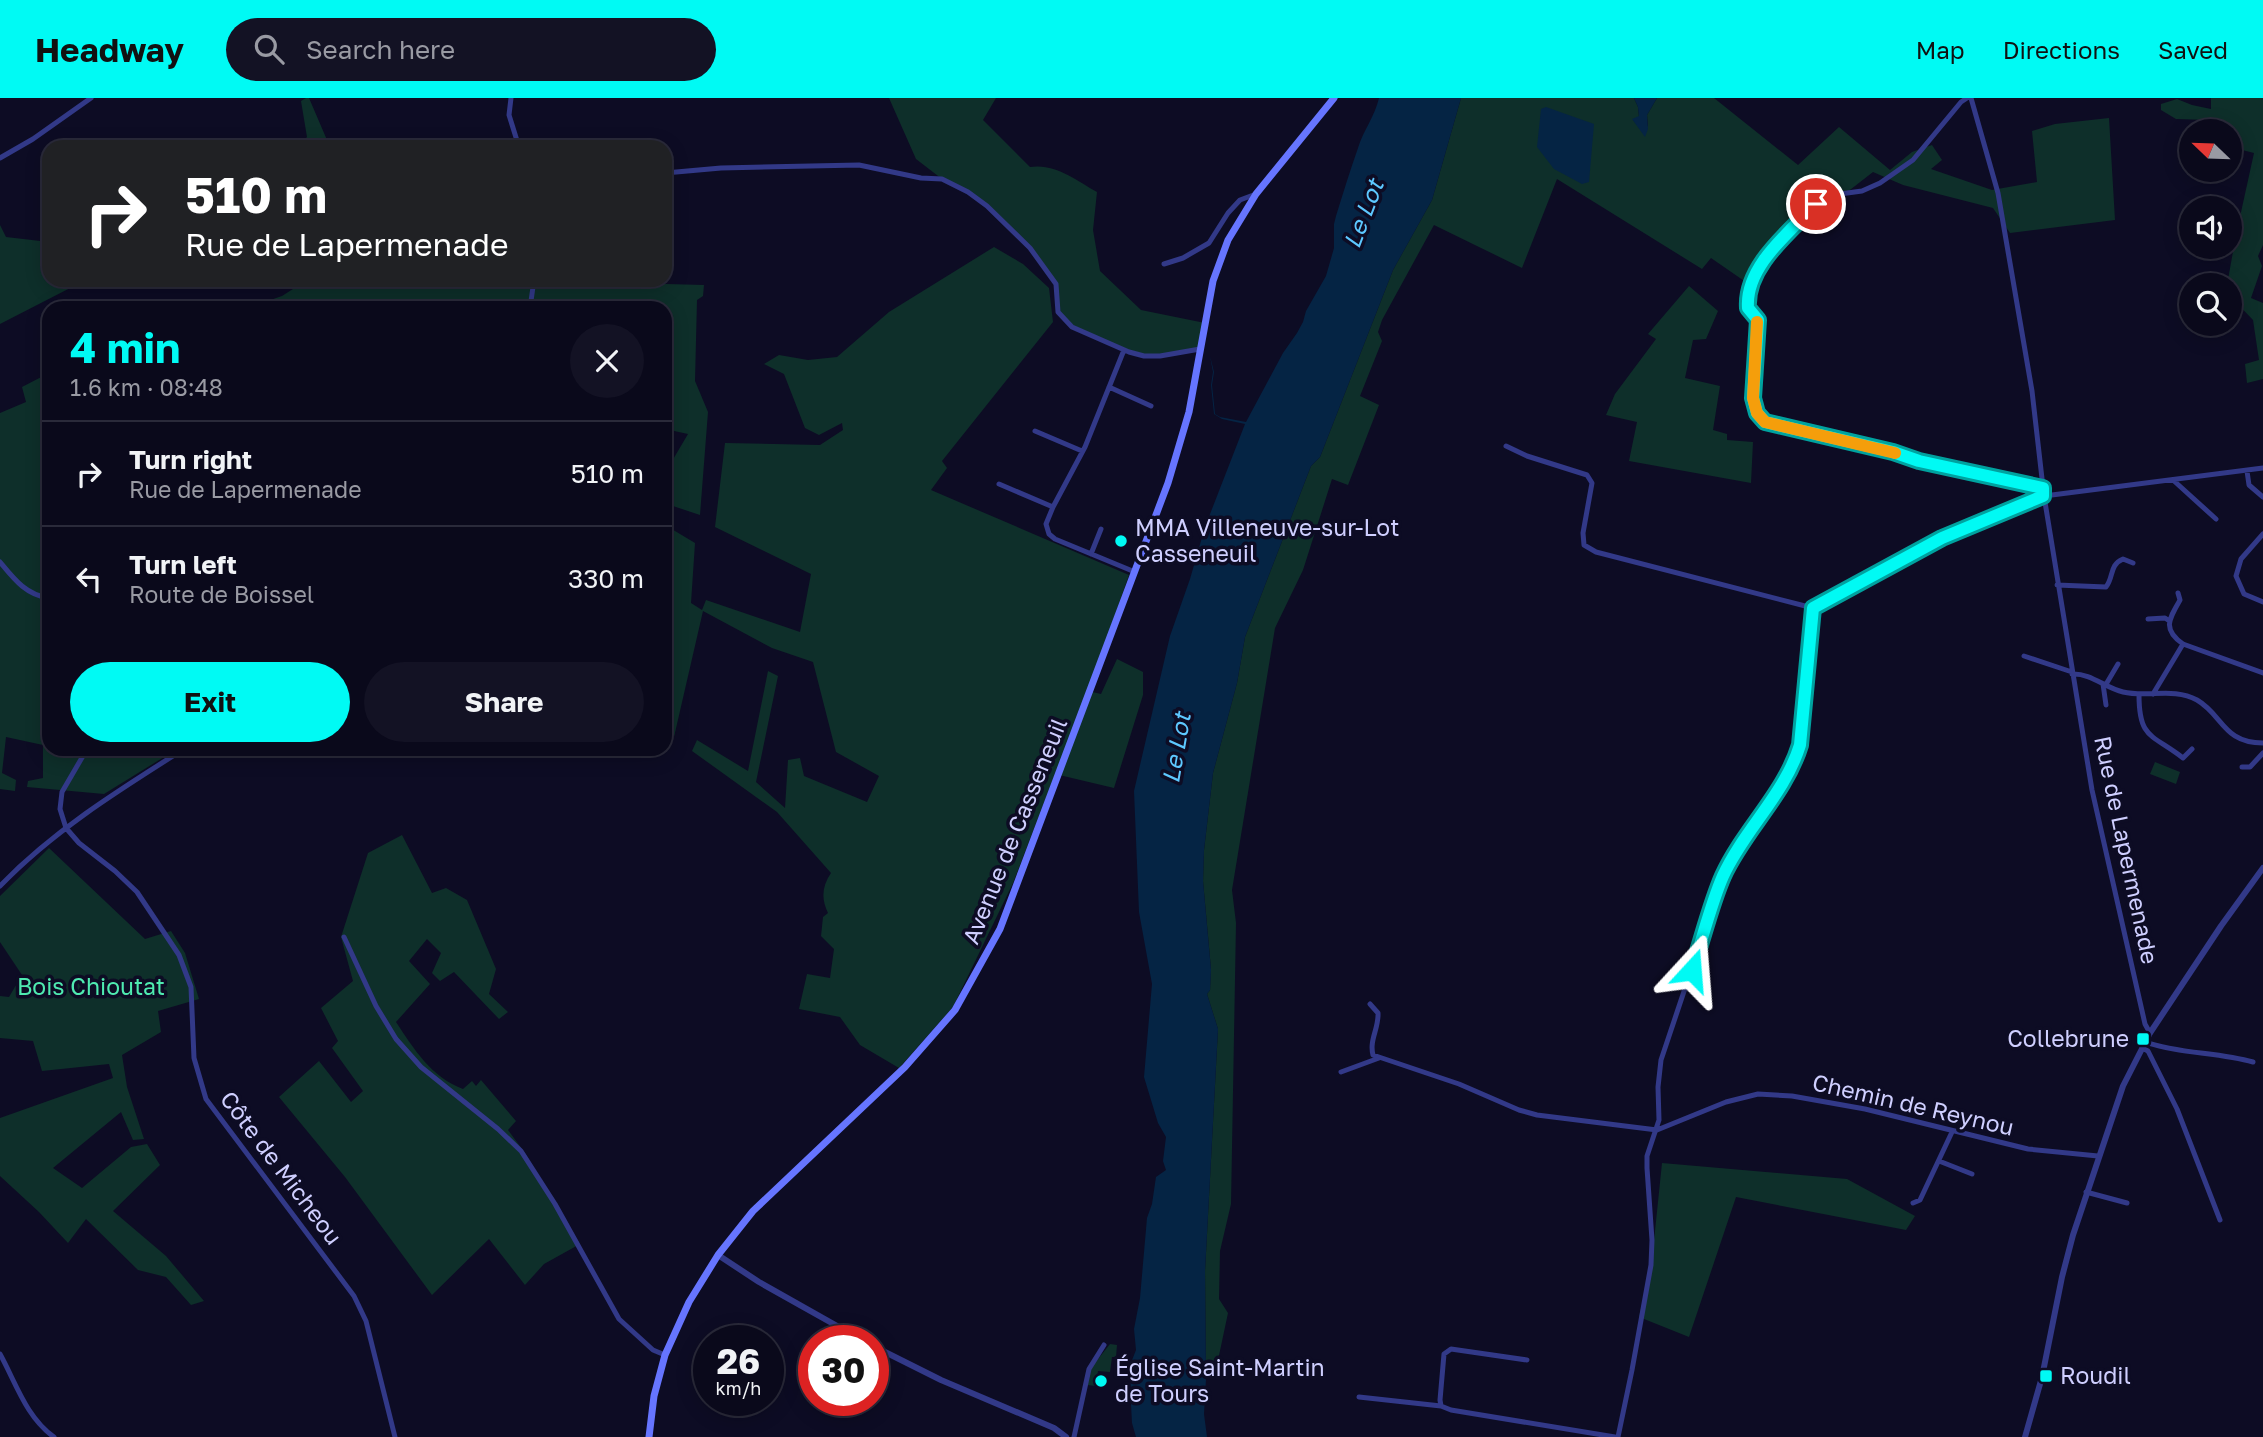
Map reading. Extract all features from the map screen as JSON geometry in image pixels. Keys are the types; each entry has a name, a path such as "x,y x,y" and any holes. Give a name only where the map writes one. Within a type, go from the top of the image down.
{"main road":[{"name":"Avenue de Casseneuil","path":"649,1437 654,1395 665,1355 689,1302 718,1255 753,1211 905,1067 955,1010 1000,929 1168,483 1189,412 1213,281 1228,240 1256,194 1334,98"}],"street":[{"path":"0,158 24,145 91,98"},
{"path":"512,98 509,116 517,140"},
{"path":"1969,98 1961,102 1913,160 1880,183 1816,204 1773,249 1750,284 1747,303 1758,320 1753,398 1757,413 1765,422 1893,452 2043,492"},
{"name":"Rue de Lapermenade","path":"1969,98 1998,193 2032,391 2043,492 2092,790 2145,1024 2150,1033"},
{"path":"672,172 721,168 859,165 921,178 942,179 968,192 986,206 1030,248 1056,284 1058,312 1072,327 1144,356 1200,349"},
{"path":"1164,264 1183,258 1209,243 1228,213 1240,200 1256,194"},
{"path":"1124,350 1082,452 1046,524 1049,534 1055,539 1135,572"},
{"path":"1109,387 1151,406"},
{"path":"1035,431 1082,452"},
{"path":"1506,446 1527,456 1587,475 1592,483 1583,533 1584,545 1596,552 1813,608 1942,538 2043,492 2173,480 2263,468"},
{"path":"2247,471 2249,485 2263,497"},
{"path":"2173,480 2216,519"},
{"path":"999,484 1053,507"},
{"path":"1091,554 1101,529"},
{"path":"2263,534 2241,559 2236,576 2244,593 2263,603"},
{"path":"2057,585 2106,587 2116,562 2123,559 2133,563"},
{"path":"0,562 26,590 42,597"},
{"path":"2178,593 2179,600 2168,620 2175,639 2183,645 2263,673"},
{"path":"1359,1397 1441,1406 1451,1410 1616,1437 1635,1357 1651,1265 1653,1240 1647,1156 1660,1120 1658,1087 1661,1060 1723,877 1741,844 1787,777 1800,745 1813,608"},
{"path":"2148,619 2168,620"},
{"path":"2153,694 2183,645"},
{"path":"2024,656 2082,674 2125,693 2139,695 2172,692 2196,700 2205,706 2226,730 2246,740 2263,743"},
{"path":"2106,705 2104,685 2118,664"},
{"path":"2139,695 2139,715 2143,728 2150,736 2183,758 2192,749"},
{"path":"2242,767 2250,767 2263,753"},
{"path":"66,828 60,809 62,792 83,756"},
{"path":"0,886 26,859 66,828 174,756"},
{"name":"Côte de Micheou","path":"66,828 79,843 137,892 179,955 191,987 194,1058 206,1099 354,1296 366,1321 396,1437"},
{"path":"2025,1437 2042,1377 2062,1277 2086,1192 2123,1086 2150,1033 2263,868"},
{"path":"344,937 376,1006 396,1039 421,1067 521,1151 555,1204 619,1319 653,1350 665,1355"},
{"path":"1370,1004 1378,1013 1371,1050 1373,1055 1379,1058"},
{"path":"2143,1045 2253,1062"},
{"path":"2143,1045 2177,1109 2220,1220"},
{"path":"1341,1072 1379,1058"},
{"name":"Chemin de Reynou","path":"1379,1058 1459,1084 1519,1110 1538,1115 1657,1130 1726,1102 1758,1094 1831,1101 2028,1149 2098,1156"},
{"path":"1913,1203 1920,1200 1952,1132"},
{"path":"1939,1161 1972,1174"},
{"path":"2086,1192 2127,1203"},
{"path":"718,1255 759,1282 835,1325"},
{"path":"1073,1437 1089,1369 1104,1345"},
{"path":"1441,1406 1444,1354 1451,1349 1527,1360"},
{"path":"0,1354 23,1402 54,1437"},
{"path":"889,1354 941,1380 1054,1428 1066,1437"}],"green space":[{"path":"309,98 327,140 304,140 307,137 301,101"},
{"path":"889,98 996,98 983,120 1030,167 1057,170 1097,192 1093,230 1100,271 1141,310 1205,323 1200,349 1144,356 1072,327 1058,312 1056,284 1030,248 987,206 942,179 916,159"},
{"path":"1461,98 1634,98 1639,117 1633,120 1642,131 1648,126 1647,115 1657,98 1714,98 1798,165 1839,127 1890,170 1912,152 1932,145 1942,160 1931,169 1992,190 2037,182 2032,131 2055,124 2109,118 2115,220 2010,233 1993,208 1903,185 1873,172 1846,193 1818,201 1750,285 1711,258 1702,269 1557,179 1522,268 1434,225 1378,332 1382,341 1360,396 1379,405 1348,485 1332,479 1303,570 1275,628 1232,890 1236,923 1231,1204 1220,1251 1219,1299 1228,1313 1214,1379 1206,1379 1205,1271 1218,1029 1207,994 1210,990 1211,969 1203,881 1213,773 1237,683 1245,637 1311,466 1320,457 1393,270 1432,200"},
{"path":"2211,98 2263,98 2263,245 2258,256 2262,266 2251,298 2263,303 2263,379 2247,383 2245,364 2259,360 2253,320 2242,309 2242,273 2229,273 2232,259 2242,259 2242,208 2254,153 2242,150 2242,119 2176,119 2161,110 2161,104 2177,99 2211,109"},
{"path":"0,225 6,237 42,241 42,287 72,287 0,324"},
{"path":"994,247 1023,264 1049,288 1053,322 942,461 947,468 931,490 1129,575 1088,691 1101,694 1117,659 1143,672 1143,695 1114,788 1055,774 1013,883 953,1007 899,1068 860,1045 840,1017 799,1009 807,974 830,978 834,949 821,936 823,917 828,913 824,903 824,888 831,873 777,812 692,751 697,740 748,771 768,671 778,676 756,782 785,808 788,760 800,758 804,776 867,802 879,776 836,752 813,662 772,648 703,611 674,737 672,731 672,529 695,543 691,603 702,610 706,600 800,632 811,574 715,527 725,443 820,445 843,430 842,423 819,435 805,428 784,374 764,364 779,355 808,360 837,357 889,312"},
{"path":"704,285 703,296 697,300 695,381 708,412 700,515 672,508 672,461 688,434 672,431 672,301 267,301 296,287"},
{"path":"1689,286 1718,311 1706,339 1693,340 1685,378 1720,386 1713,430 1727,434 1727,440 1753,442 1751,483 1629,461 1637,422 1606,415 1615,394 1656,339 1648,334"},
{"path":"42,377 42,745 6,737 2,773 16,780 15,791 0,789 0,413 26,402 22,387"},
{"path":"43,756 166,756 104,794 27,787 28,781 43,778"},
{"path":"2155,762 2180,772 2176,784 2150,774"},
{"path":"402,835 432,893 446,888 467,900 496,969 489,994 508,1012 499,1019 454,972 440,981 432,973 441,953 427,939 409,961 430,984 396,1022 432,1070 463,1089 472,1081 476,1086 481,1080 516,1121 508,1130 580,1244 544,1264 525,1285 489,1239 432,1295 345,1177 279,1097 319,1061 351,1102 363,1091 332,1048 338,1041 321,1008 353,981 341,937 368,853"},
{"name":"Bois Chioutat","path":"49,848 145,939 171,931 185,953 199,999 158,1011 161,1032 122,1055 127,1087 144,1139 133,1140 121,1112 53,1168 82,1188 131,1147 147,1144 160,1165 113,1211 166,1256 204,1301 191,1305 166,1277 138,1270 86,1219 68,1243 0,1176 0,1118 113,1078 109,1064 42,1071 33,1041 0,1038 0,996 9,997 22,975 0,942 0,896"},
{"path":"1662,1163 1847,1179 1915,1216 1906,1230 1736,1197 1689,1337 1639,1317 1652,1260"},
{"path":"1110,1344 1117,1345 1110,1372 1098,1371 1096,1386 1087,1385 1090,1369"}],"water":[{"name":"Le Lot","path":"1379,98 1461,98 1432,200 1393,270 1320,457 1311,466 1245,637 1237,683 1213,773 1204,850 1203,881 1211,970 1210,990 1207,994 1218,1029 1205,1271 1204,1414 1207,1437 1136,1437 1132,1423 1129,1368 1136,1350 1134,1329 1140,1298 1147,1218 1156,1177 1166,1170 1163,1161 1166,1137 1158,1123 1144,1077 1152,984 1139,912 1134,791 1170,636 1205,527 1245,424 1222,419 1214,414 1211,385 1213,372 1210,356 1214,372 1212,385 1215,414 1246,422 1326,276 1334,248 1336,216 1360,142"},
{"path":"1634,98 1657,98 1647,115 1648,129 1645,137 1632,119 1639,116"},
{"path":"1546,107 1594,124 1589,182 1582,184 1554,169 1537,147 1541,109"}],"slow traffic":[{"path":"1757,322 1753,398 1757,413 1765,422 1895,453"}],"place":[{"name":"MMA Villeneuve-sur-Lot Casseneuil","path":"1121,541"},
{"name":"Collebrune","path":"2143,1039"},
{"name":"Roudil","path":"2046,1376"},
{"name":"Église Saint-Martin de Tours","path":"1101,1381"}],"route":[{"path":"1692,970 1723,877 1741,844 1787,777 1797,754 1813,608 1942,538 2043,496 2043,488 1919,461 1893,452 1765,422 1757,413 1753,398 1758,320 1748,308 1750,284 1773,249 1816,204"}]}
